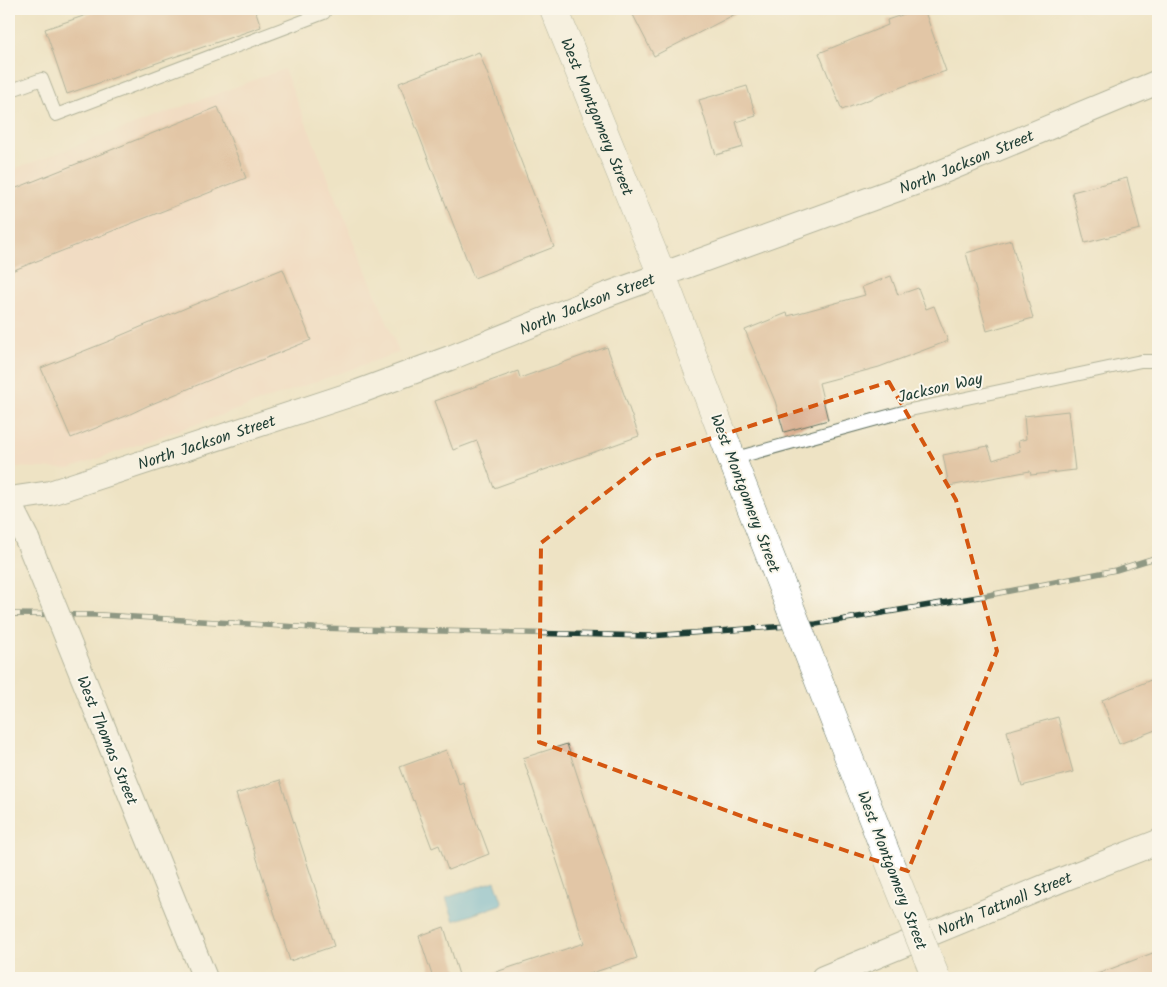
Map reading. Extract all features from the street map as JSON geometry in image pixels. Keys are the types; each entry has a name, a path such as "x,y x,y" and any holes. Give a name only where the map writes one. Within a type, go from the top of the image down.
{"main road":[{"name":"West Montgomery Street","path":"554,9 662,275 732,459 936,978"}],"street":[{"name":"North Jackson Street","path":"9,501 50,493 358,392 450,358 597,299 920,181 1158,82"},
{"name":"West Thomas Street","path":"9,501 27,540 205,978"},
{"name":"North Tattnall Street","path":"823,978 1158,842"}],"lane":[{"path":"9,92 42,79 56,115 324,13"},
{"name":"Jackson Way","path":"732,459 910,410 1141,361 1158,361"}],"highlighted area":[{"path":"889,382 956,500 997,651 908,871 755,821 539,742 541,543 652,457"}],"shaded area":[{"path":"284,69 399,352 69,469 14,467 9,455 9,171"}],"water":[{"path":"495,881 503,904 454,921 446,898"}],"building":[{"path":"104,9 255,9 261,27 67,94 45,29"},
{"path":"630,9 745,9 654,56"},
{"path":"924,9 946,71 842,110 819,53 888,25 887,20"},
{"path":"479,52 554,247 474,278 399,83"},
{"path":"747,86 756,116 736,122 743,147 716,155 699,100"},
{"path":"218,107 246,178 9,272 9,191"},
{"path":"1127,178 1140,229 1085,243 1072,192"},
{"path":"1011,240 1033,318 987,331 966,253"},
{"path":"283,269 311,340 71,438 41,368"},
{"path":"891,276 898,295 918,288 926,309 934,306 948,341 879,367 819,383 828,420 784,432 775,401 745,330 787,313 788,316 865,295 862,287"},
{"path":"607,347 639,436 494,488 477,441 453,450 435,401 518,371 520,378"},
{"path":"1068,411 1075,470 1031,475 1030,471 949,486 943,455 988,446 993,460 1020,451 1018,441 1026,439 1024,416"},
{"path":"1158,677 1158,729 1119,744 1102,700"},
{"path":"1058,717 1073,772 1022,786 1007,731"},
{"path":"567,744 637,958 577,978 490,978 490,974 584,943 523,758"},
{"path":"446,750 459,784 463,782 489,854 448,870 439,845 432,848 400,767"},
{"path":"280,780 334,946 290,961 236,794"},
{"path":"444,927 460,978 433,978 419,936"},
{"path":"1158,951 1158,978 1092,978 1092,976"}],"railway":[{"path":"9,614 102,615 315,628 650,636 816,624 984,596 1116,570 1158,557"}]}
